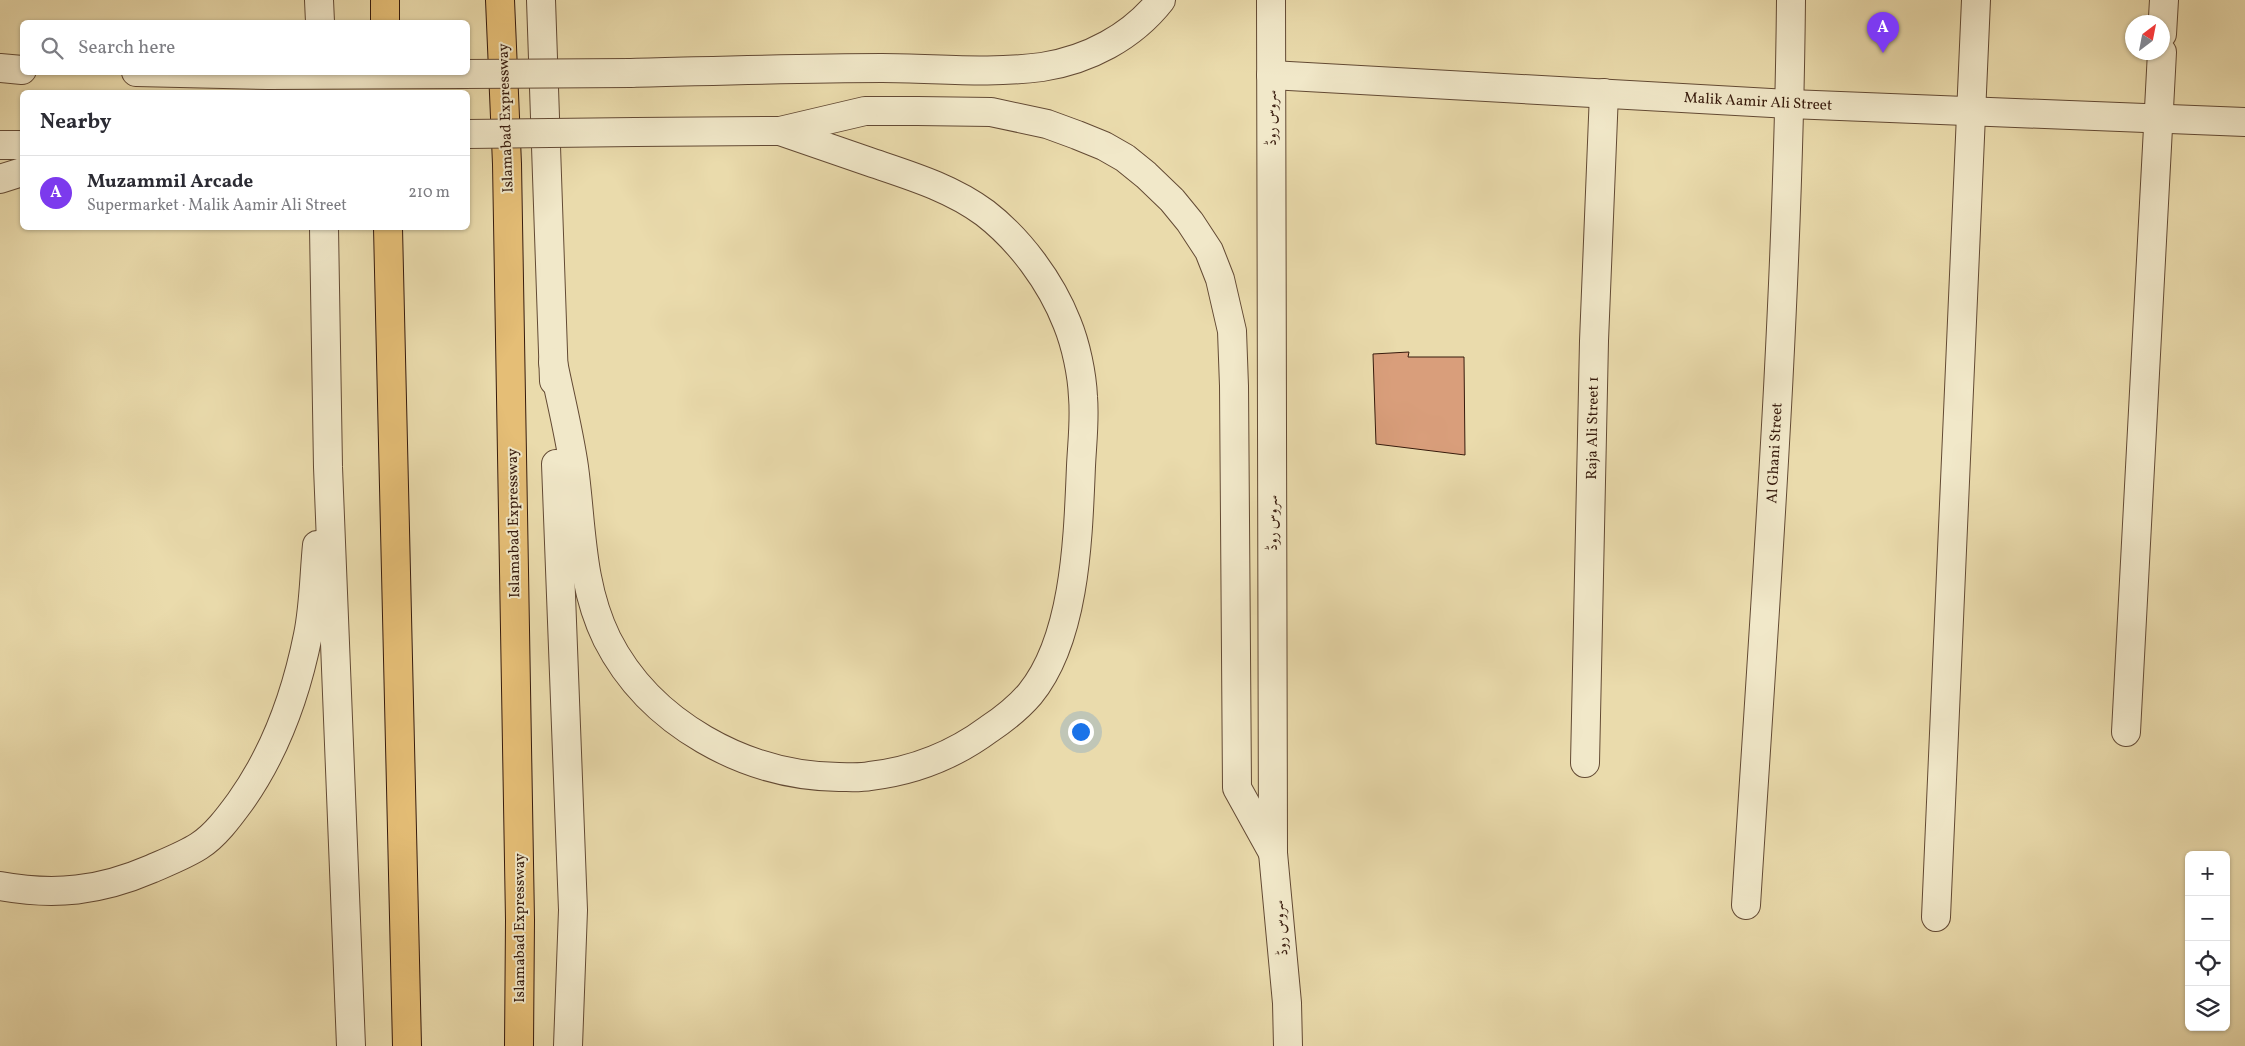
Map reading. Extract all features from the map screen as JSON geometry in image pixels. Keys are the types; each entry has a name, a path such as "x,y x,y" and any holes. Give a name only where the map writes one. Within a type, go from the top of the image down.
{"highway":[{"path":"385,0 385,20"},
{"name":"Islamabad Expressway","path":"500,0 507,164 520,920 519,1046"},
{"path":"386,75 386,90"},
{"path":"388,230 408,1046"}],"street":[{"path":"319,0 320,20"},
{"path":"541,0 573,910 568,1046"},
{"path":"470,74 884,68 963,70 1042,67 1104,47 1126,35 1152,12 1162,0"},
{"name":"سروس روڈ","path":"1272,0 1273,853 1288,1046"},
{"name":"Al Ghani Street","path":"1746,905 1776,433 1788,205 1791,0"},
{"path":"1936,917 1973,110 1976,0"},
{"path":"2163,15 2164,0"},
{"path":"2126,732 2162,60"},
{"path":"0,68 20,70"},
{"path":"321,75 321,90"},
{"name":"Malik Aamir Ali Street","path":"1271,75 1790,104 2245,122"},
{"name":"Raja Ali Street 1","path":"1585,764 1594,341 1604,93"},
{"path":"470,134 780,131 865,111 991,112 1016,116 1077,134 1125,158 1165,194 1190,222 1209,252 1220,279 1232,331 1237,788 1273,853"},
{"path":"553,362 574,469 580,537 594,609 608,641 623,666 641,688 687,728 719,748 753,762 789,773 868,777 940,758 963,746 1010,714 1031,693 1048,665 1060,632 1070,594 1075,560 1083,397 1068,324 1056,299 1037,269 1015,242 987,215 953,192 780,131"},
{"path":"0,145 20,145"},
{"path":"0,179 20,173"},
{"path":"324,230 328,467 351,1046"},
{"path":"0,886 40,892 81,890 125,880 200,846 228,817 257,776 274,744 290,704 309,634 318,540 328,467"},
{"path":"570,982 588,1046"},
{"path":"1269,1046 1286,1002"}],"building":[{"path":"1409,352 1408,357 1464,357 1465,455 1376,444 1373,354"}],"place":[{"name":"Muzammil Arcade","path":"1883,53"}]}
